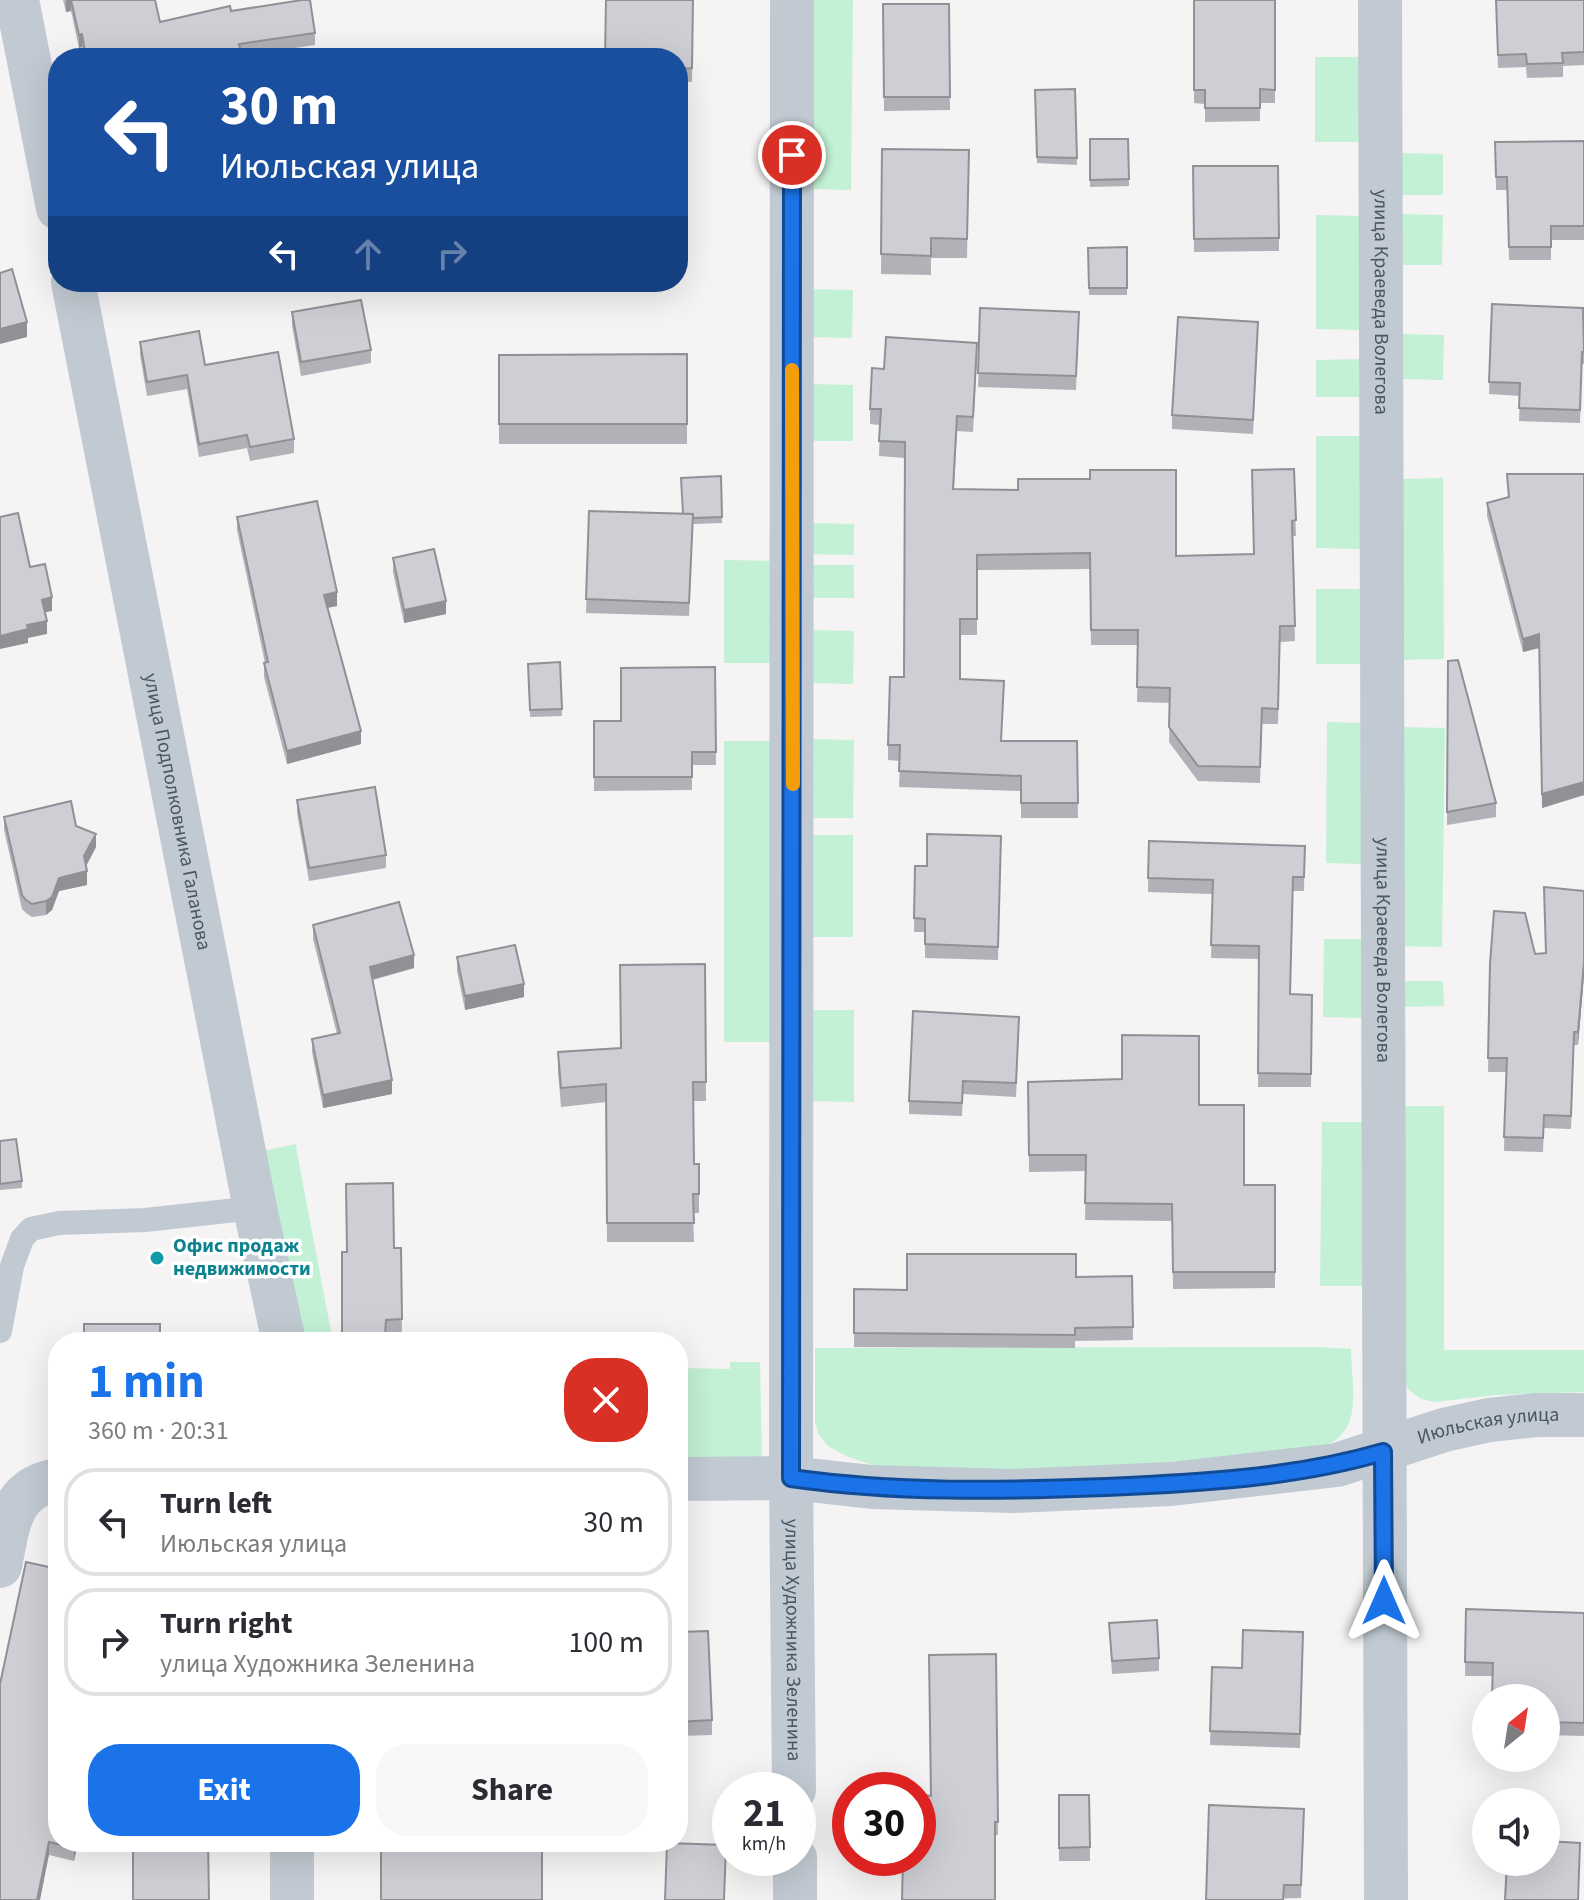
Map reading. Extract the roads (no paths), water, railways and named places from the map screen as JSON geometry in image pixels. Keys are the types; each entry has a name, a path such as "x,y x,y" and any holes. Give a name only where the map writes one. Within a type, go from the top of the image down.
{"street":[{"path":"17,0 48,157"},
{"name":"улица Художника Зеленина","path":"792,0 791,1478 794,1772"},
{"name":"улица Краеведа Волегова","path":"1380,0 1386,1900"},
{"name":"улица Подполковника Галанова","path":"75,292 282,1332"},
{"name":"Июльская улица","path":"688,1479 791,1478 938,1490 1013,1491 1140,1485 1286,1473 1337,1465 1444,1430 1489,1420 1536,1415 1584,1415"},
{"path":"0,1566 9,1525 22,1497 32,1487 48,1483"},
{"path":"292,1852 292,1900"},
{"path":"795,1876 795,1900"}],"lane":[{"path":"0,1331 12,1266 22,1239 31,1229 59,1223 145,1220 255,1208"}],"place":[{"name":"Офис продаж недвижимости","path":"157,1258"}]}
